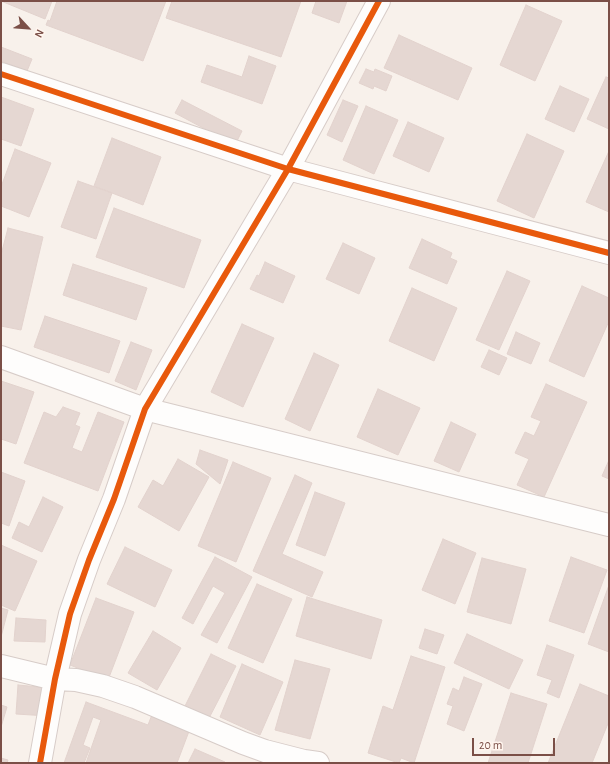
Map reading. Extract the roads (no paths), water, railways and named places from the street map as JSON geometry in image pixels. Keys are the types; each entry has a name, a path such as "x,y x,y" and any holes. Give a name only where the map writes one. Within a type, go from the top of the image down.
{"street":[{"path":"40,763 55,679 70,614 89,560 114,499 145,409 288,169 379,1"},
{"path":"1,74 288,169 609,252"},
{"path":"1,357 145,409 609,525"},
{"path":"1,666 55,679 76,680 115,690 265,751 318,763"}]}
